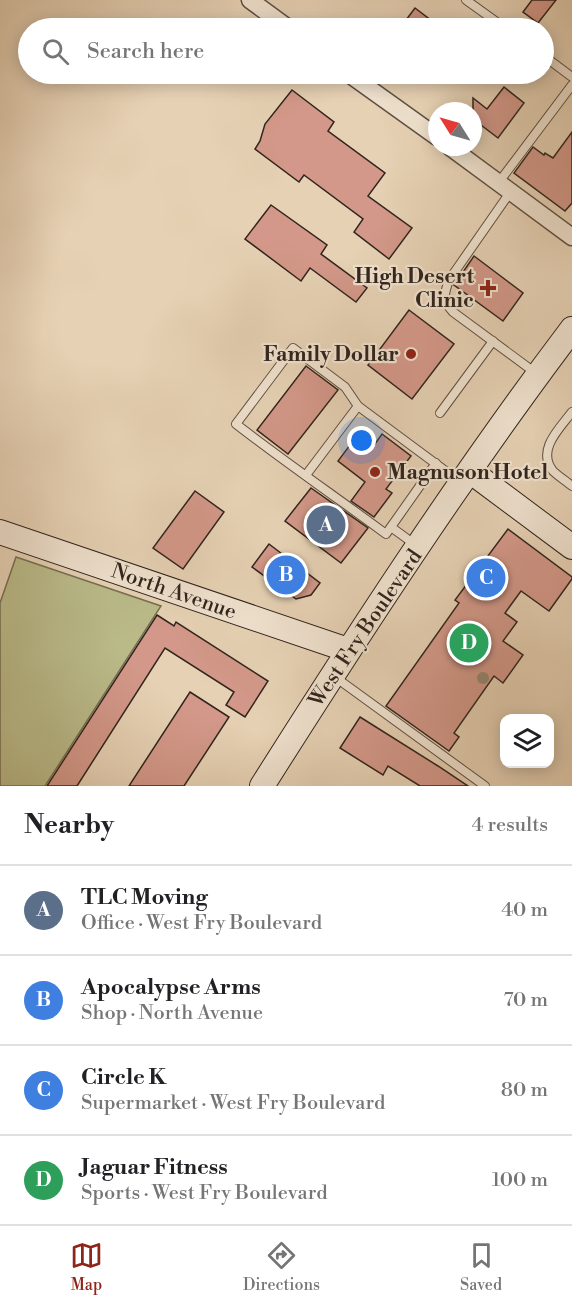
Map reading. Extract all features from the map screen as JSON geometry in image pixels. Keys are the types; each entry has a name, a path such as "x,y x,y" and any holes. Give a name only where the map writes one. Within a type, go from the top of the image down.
{"main road":[{"name":"West Fry Boulevard","path":"262,786 348,650 466,477 572,329"},
{"path":"466,477 572,547"},
{"name":"North Avenue","path":"0,532 348,650"}],"street":[{"path":"250,0 270,7"},
{"path":"364,84 428,130"},
{"path":"462,156 572,237"}],"lane":[{"path":"466,0 491,18"},
{"path":"554,64 572,77"},
{"path":"538,374 453,312 446,305 445,291 449,280 505,187 572,85"},
{"path":"440,413 493,341"},
{"path":"436,464 386,534 282,460 236,424 293,348 345,387 358,406 436,464 466,477"},
{"path":"306,475 358,406"},
{"path":"572,412 547,448 547,461 554,471 572,486"},
{"path":"391,527 418,547"},
{"path":"332,675 484,786"}],"green space":[{"path":"16,557 161,606 45,786 0,786 0,603"}],"building":[{"path":"532,0 556,0 542,18 531,18 523,12"},
{"path":"415,8 428,18 408,18"},
{"path":"504,87 524,103 498,138 482,126 482,105 487,109"},
{"path":"292,90 334,122 328,131 385,173 368,196 412,228 389,259 354,232 363,219 304,175 299,182 255,149 265,124"},
{"path":"572,132 572,203 565,211 514,173 533,147 553,158"},
{"path":"271,205 327,245 321,254 367,288 356,302 310,268 301,281 245,239"},
{"name":"High Desert Clinic","path":"474,256 523,293 503,321 454,285"},
{"name":"Family Dollar","path":"409,310 454,344 412,399 368,365"},
{"path":"306,366 338,390 288,454 257,430"},
{"name":"Magnuson Hotel","path":"359,433 375,444 382,434 411,456 386,489 392,493 374,517 351,501 365,482 338,461"},
{"path":"311,488 368,528 341,563 285,521"},
{"path":"195,491 224,512 183,569 153,548"},
{"path":"508,529 572,579 549,611 521,591 505,613 517,622 503,641 523,655 503,683 494,676 454,733 459,737 449,751 386,706 459,603 455,600"},
{"path":"269,544 320,583 311,595 296,599 252,567"},
{"path":"157,615 174,626 176,622 268,681 245,717 226,705 234,692 165,648 77,786 47,786"},
{"path":"190,692 229,717 184,786 129,786"},
{"path":"360,717 468,786 420,786 388,766 383,775 340,748"}],"place":[{"name":"High Desert Clinic","path":"488,288"},
{"name":"Family Dollar","path":"411,354"},
{"name":"Magnuson Hotel","path":"375,472"},
{"name":"TLC Moving","path":"326,525"},
{"name":"Apocalypse Arms","path":"286,575"},
{"name":"Circle K","path":"486,578"},
{"name":"Jaguar Fitness","path":"469,643"}]}
